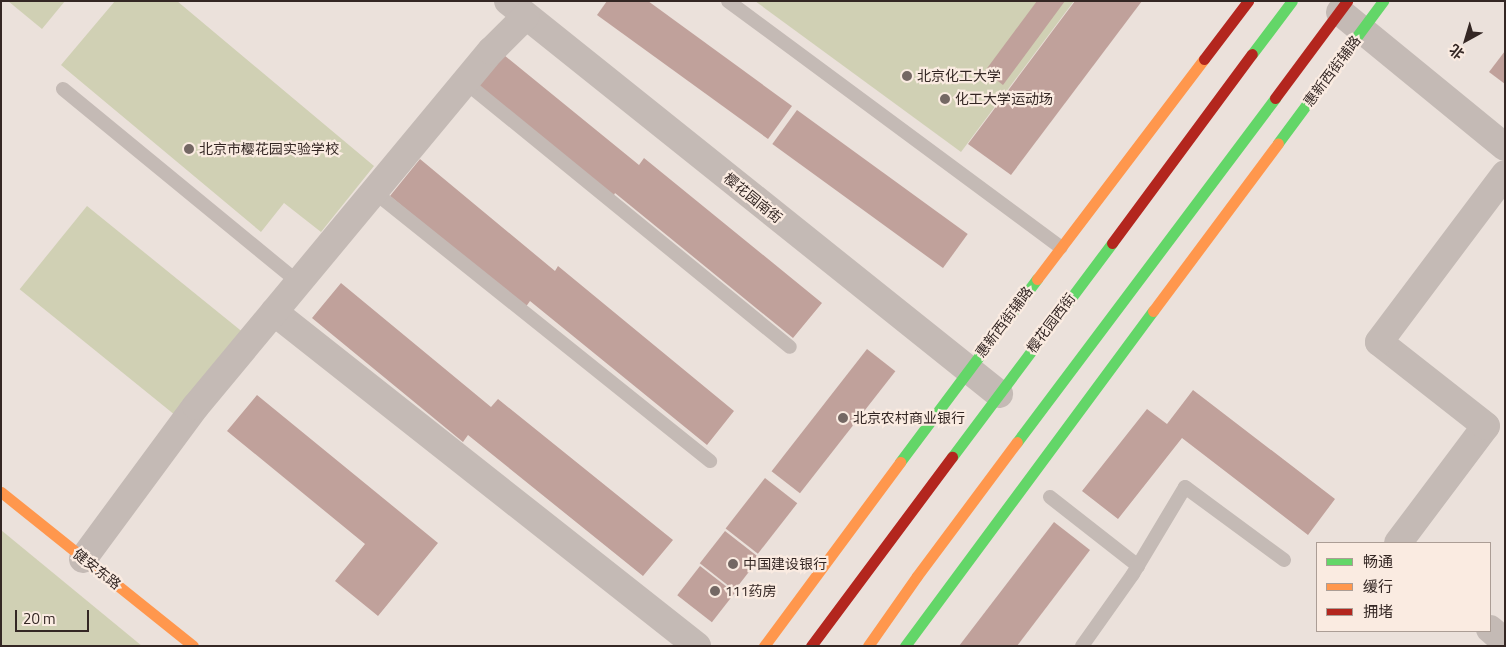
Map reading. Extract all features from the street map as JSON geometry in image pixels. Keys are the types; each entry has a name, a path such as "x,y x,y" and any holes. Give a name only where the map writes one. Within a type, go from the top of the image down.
{"street":[{"name":"惠新西街辅路","path":"764,646 968,370 1248,1"},
{"name":"樱花园西街","path":"811,646 1292,1"},
{"name":"惠新西街辅路","path":"905,646 1383,1"},
{"path":"868,646 917,576 1344,6 1362,30 1505,147"},
{"name":"樱花园南街","path":"517,8 999,394"},
{"path":"83,559 196,406 491,51 517,8"},
{"path":"1399,542 1486,426 1379,342 1505,174"},
{"path":"274,312 697,646"},
{"name":"健安东路","path":"1,492 194,646"},
{"path":"1491,630 1505,642"}],"lane":[{"path":"728,1 1061,247"},
{"path":"465,82 790,347"},
{"path":"63,89 298,282"},
{"path":"374,191 710,461"},
{"path":"1082,646 1138,566 1186,487 1284,560"},
{"path":"1050,497 1138,566"}],"green space":[{"path":"8,1 65,1 42,29"},
{"path":"115,1 177,1 374,166 321,232 284,203 261,232 61,65"},
{"name":"化工大学运动场","path":"755,1 1074,1 961,152"},
{"path":"87,206 242,331 174,414 20,289"},
{"path":"1,530 142,646 1,646"}],"building":[{"path":"607,1 648,1 792,106 768,139 597,15"},
{"path":"1037,1 1065,1 1003,85 985,71"},
{"path":"1075,1 1142,1 1011,175 968,144"},
{"path":"1505,51 1505,84 1489,72"},
{"path":"504,55 639,165 644,158 822,303 793,338 615,193 612,199 477,88"},
{"path":"797,110 968,234 943,268 772,144"},
{"path":"420,159 555,271 558,266 734,411 707,445 530,301 525,308 390,196"},
{"path":"341,283 491,407 498,399 673,540 643,576 468,435 463,442 312,318"},
{"path":"867,349 895,371 800,493 772,471"},
{"path":"1193,390 1335,499 1308,535 1182,438 1118,519 1082,491 1147,409 1167,424"},
{"path":"257,395 438,543 378,616 335,581 365,544 227,431"},
{"path":"765,478 797,503 758,554 726,528"},
{"path":"1054,522 1090,550 1017,646 959,646"},
{"path":"725,531 760,558 734,590 700,563"},
{"path":"700,566 735,593 712,622 677,595"}],"traffic: fast":[{"path":"1252,54 1292,1"},
{"path":"1278,143 1383,1"},
{"path":"1017,442 1275,98"},
{"path":"952,457 1112,243"},
{"path":"900,462 1037,279"},
{"path":"905,646 1153,311"}],"traffic: slow":[{"path":"1037,279 1204,59"},
{"path":"1153,311 1278,143"},
{"path":"868,646 917,576 1017,442"},
{"path":"764,646 900,462"},
{"path":"1,492 193,646"}],"traffic: jam":[{"path":"1204,59 1248,1"},
{"path":"1275,98 1347,1"},
{"path":"1112,243 1252,54"},
{"path":"811,646 952,457"}],"place":[{"name":"北京化工大学","path":"907,76"},
{"name":"化工大学运动场","path":"945,99"},
{"name":"北京市樱花园实验学校","path":"189,149"},
{"name":"北京农村商业银行","path":"843,418"},
{"name":"中国建设银行","path":"733,564"},
{"name":"111药房","path":"715,591"}]}
